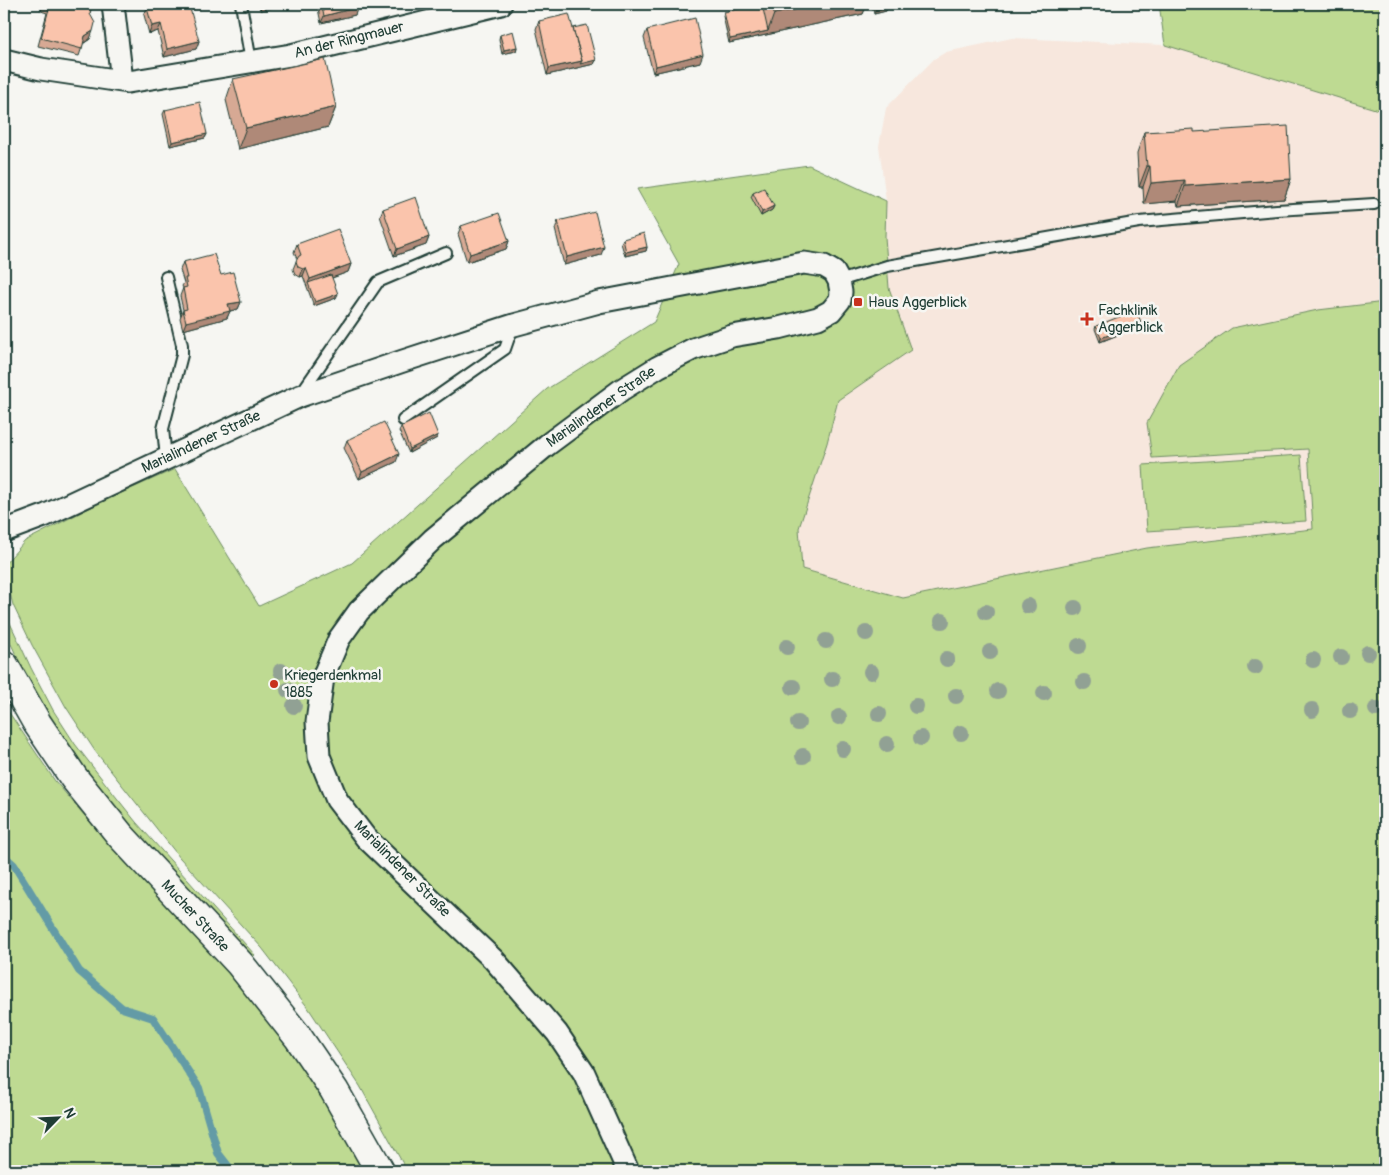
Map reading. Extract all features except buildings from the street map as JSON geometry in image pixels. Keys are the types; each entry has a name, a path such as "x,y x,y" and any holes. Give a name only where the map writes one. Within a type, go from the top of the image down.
{"main road":[{"name":"Mucher Straße","path":"4,665 37,723 74,778 120,835 240,964 298,1037 334,1090 380,1171"}],"street":[{"path":"113,4 122,81"},
{"name":"An der Ringmauer","path":"4,60 41,69 128,82 291,55 476,6 501,4"},
{"name":"Marialindener Straße","path":"4,531 44,516 300,396 514,325 599,302 804,263 824,266 834,272 840,281 840,300 831,310 818,318 779,328 732,336 693,350 658,367 621,390 547,446 433,539 358,612 339,639 323,677 317,722 318,756 337,800 366,838 494,960 557,1033 584,1073 628,1171"}],"lane":[{"path":"241,4 251,62"},
{"path":"840,281 887,266 1139,222 1374,204"},
{"path":"300,396 378,282 446,254"},
{"path":"166,277 170,302 182,345 182,355 163,430 166,458"},
{"path":"403,420 506,349 514,325"}],"shaded area":[{"name":"Fachklinik Aggerblick","path":"1012,38 1165,45 1385,112 1385,255 1374,256 1385,263 1385,302 1318,310 1152,458 1308,449 1313,529 1147,548 903,598 802,569 799,528 827,443 838,400 910,350 889,288 885,237 886,201 879,146 886,108 934,59 946,52"}],"green space":[{"path":"1159,4 1385,4 1385,112 1165,45"},
{"path":"809,165 886,201 885,237 889,288 911,350 838,400 827,443 799,528 802,569 903,598 1147,548 1313,529 1308,449 1152,458 1147,423 1179,365 1232,328 1318,310 1385,302 1385,1171 407,1171 360,1086 309,1009 262,948 180,858 95,751 66,707 32,645 13,605 4,570 4,565 25,541 99,503 175,469 259,606 352,563 547,389 654,322 679,264 637,189"},
{"path":"1301,455 1306,521 1147,531 1143,465"},
{"path":"4,610 53,710 75,744 136,822 255,955 251,958 131,827 69,747 47,714 24,672 4,629"},
{"path":"4,705 55,781 115,851 219,961 265,1015 311,1078 364,1171 4,1171"}],"waterway":[{"path":"4,856 14,865 79,971 122,1008 153,1018 199,1088 218,1153 232,1171"}],"place":[{"name":"Haus Aggerblick","path":"858,302"},
{"name":"Fachklinik Aggerblick","path":"1087,319"},
{"name":"Kriegerdenkmal 1885","path":"274,684"}]}
